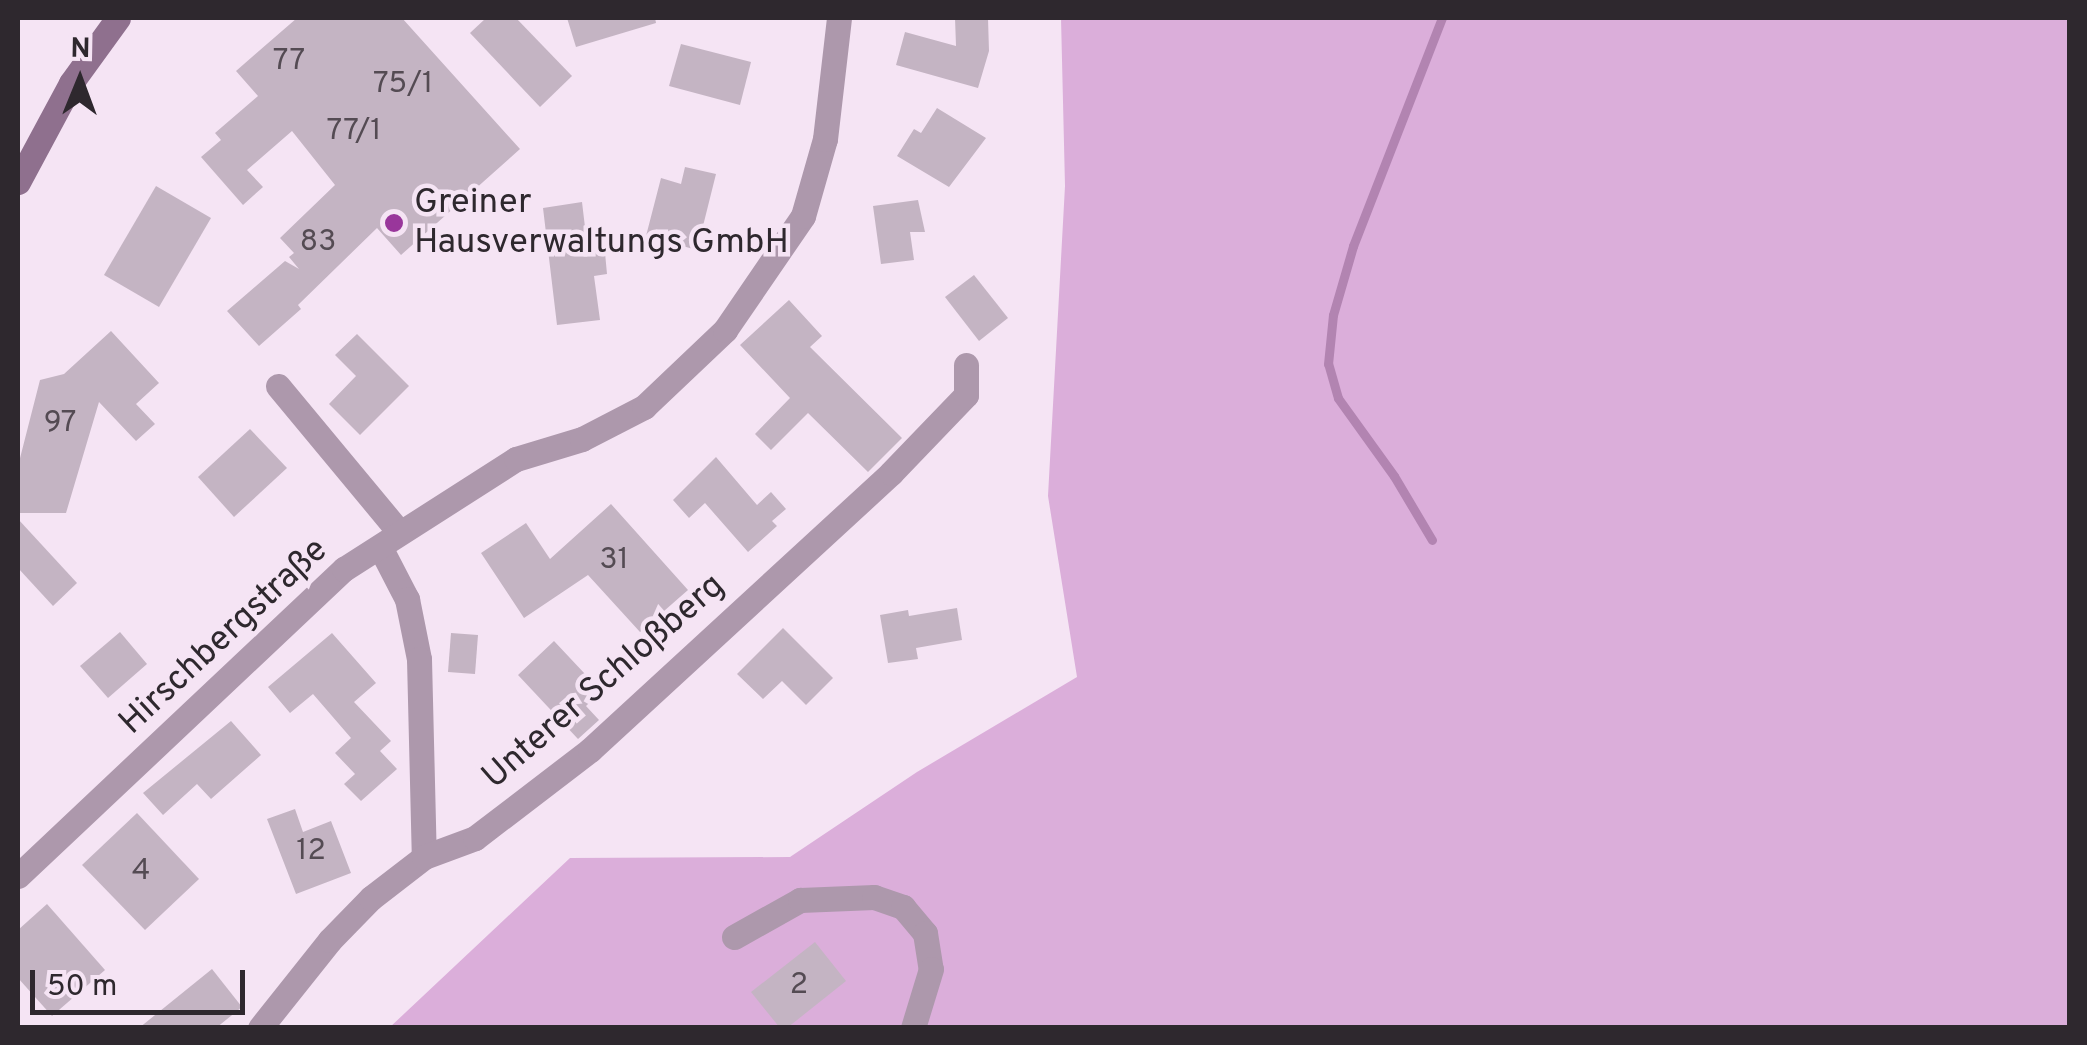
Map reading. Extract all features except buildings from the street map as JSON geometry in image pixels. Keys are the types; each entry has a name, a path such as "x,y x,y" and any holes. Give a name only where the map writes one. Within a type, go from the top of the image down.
{"main road":[{"path":"18,182 71,82 118,18"}],"street":[{"path":"390,539 516,459 582,439 644,407 725,330 802,216 825,139 839,18"},
{"name":"Unterer Schloßberg","path":"260,1028 330,940 371,898 424,857 474,838 590,750 891,472 966,395 966,365"},
{"name":"Hirschbergstraße","path":"278,386 390,539 418,658 424,857"},
{"name":"Hirschbergstraße","path":"18,876 344,569 390,539"},
{"path":"734,937 800,900 874,896 903,906 925,933 931,969 914,1028"}],"shaded area":[{"path":"1061,18 2069,18 2069,1027 389,1028 570,858 790,857 917,772 1077,677 1048,496 1065,186"}],"waterway":[{"path":"1432,540 1394,476 1338,398 1328,364 1333,315 1353,246 1442,18"}],"place":[{"name":"Greiner Hausverwaltungs GmbH","path":"394,223"}]}
